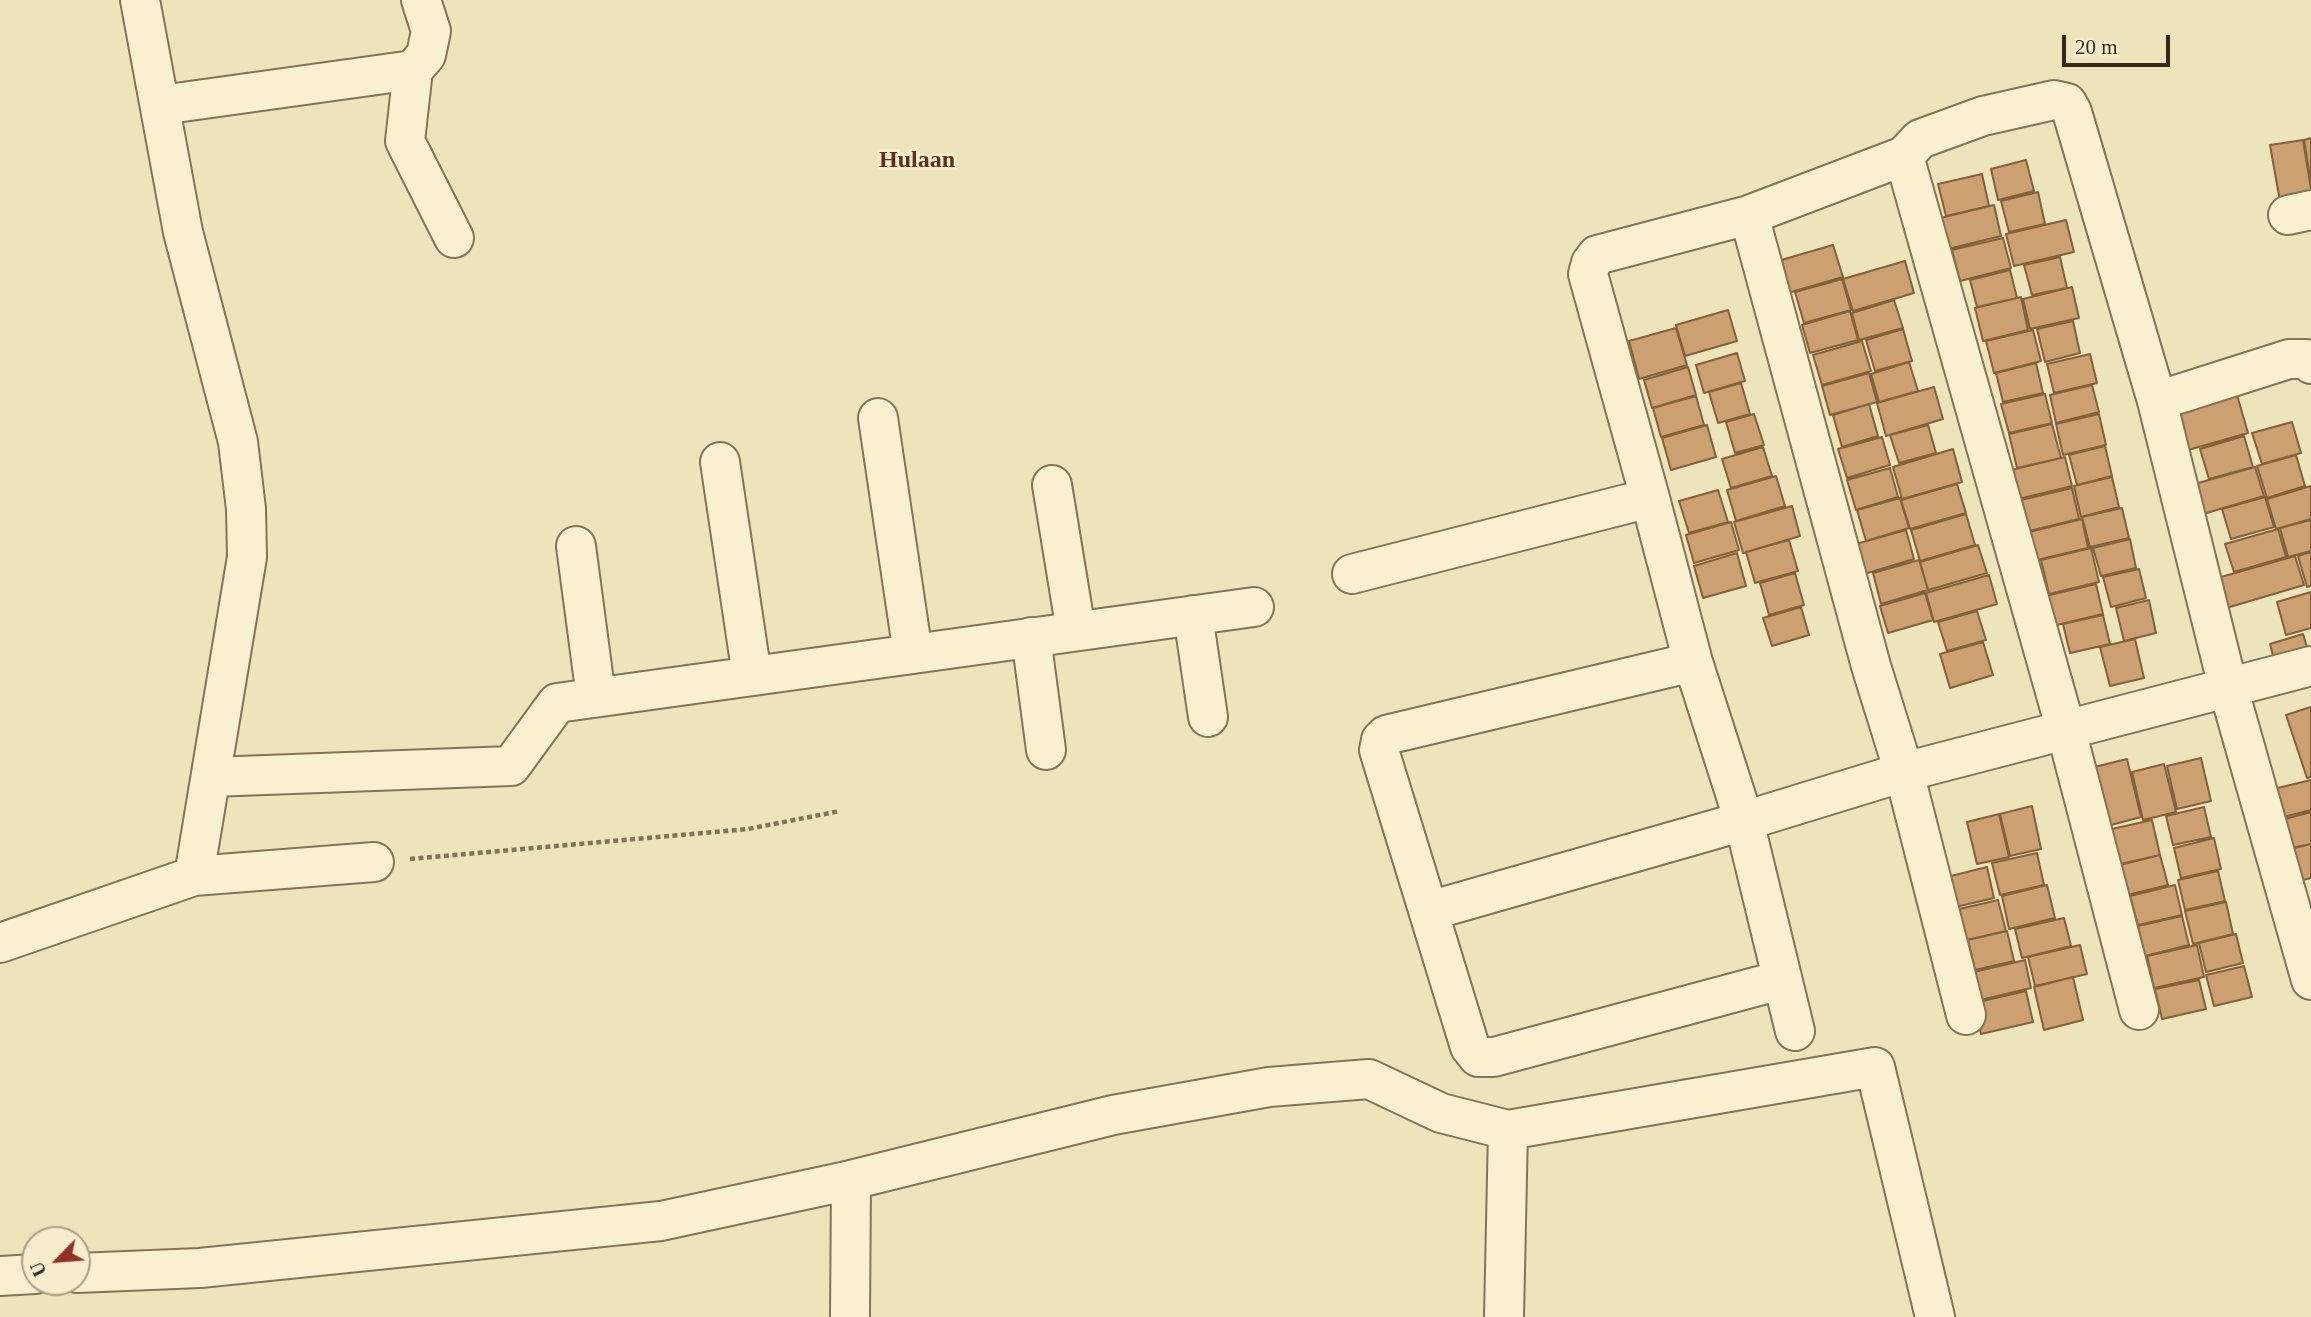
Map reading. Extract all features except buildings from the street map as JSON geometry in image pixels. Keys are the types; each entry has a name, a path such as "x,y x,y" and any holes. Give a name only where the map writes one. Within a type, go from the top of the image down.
{"street":[{"path":"140,0 183,232 238,442 246,509 247,557 194,876"},
{"path":"421,0 431,31 426,55 413,70 405,141 454,238"},
{"path":"161,105 413,70"},
{"path":"1795,1031 1744,821 1693,662 1588,274 1591,263 1598,255 1749,215 1904,156 1920,139 1983,116 2054,100 2067,103 2072,112 2157,401 2228,687 2311,980"},
{"path":"1904,156 2066,730 2139,1010"},
{"path":"1749,215 1871,666 1904,772 1966,1015"},
{"path":"2157,401 2289,359 2306,359 2311,364"},
{"path":"878,418 913,654"},
{"path":"720,462 752,676"},
{"path":"1052,485 1076,631"},
{"path":"1352,574 1650,498"},
{"path":"576,546 596,697"},
{"path":"211,777 511,766 557,703 1254,607"},
{"path":"1193,615 1208,717"},
{"path":"1031,637 1046,750"},
{"path":"1693,662 1386,735 1378,750 1470,1047 1478,1057 1494,1057 1781,980"},
{"path":"1429,911 1904,772 2311,666"},
{"path":"0,943 194,876 374,862"},
{"path":"91,1272 200,1268 661,1221 851,1180 1113,1115 1269,1087 1369,1079 1441,1113 1508,1130 1875,1066 1935,1317"},
{"path":"1504,1317 1508,1130"},
{"path":"850,1317 851,1180"},
{"path":"0,1276 21,1275"}],"path":[{"path":"374,862 748,829 840,811"}],"district":[{"name":"Hulaan","path":"917,161"}]}
